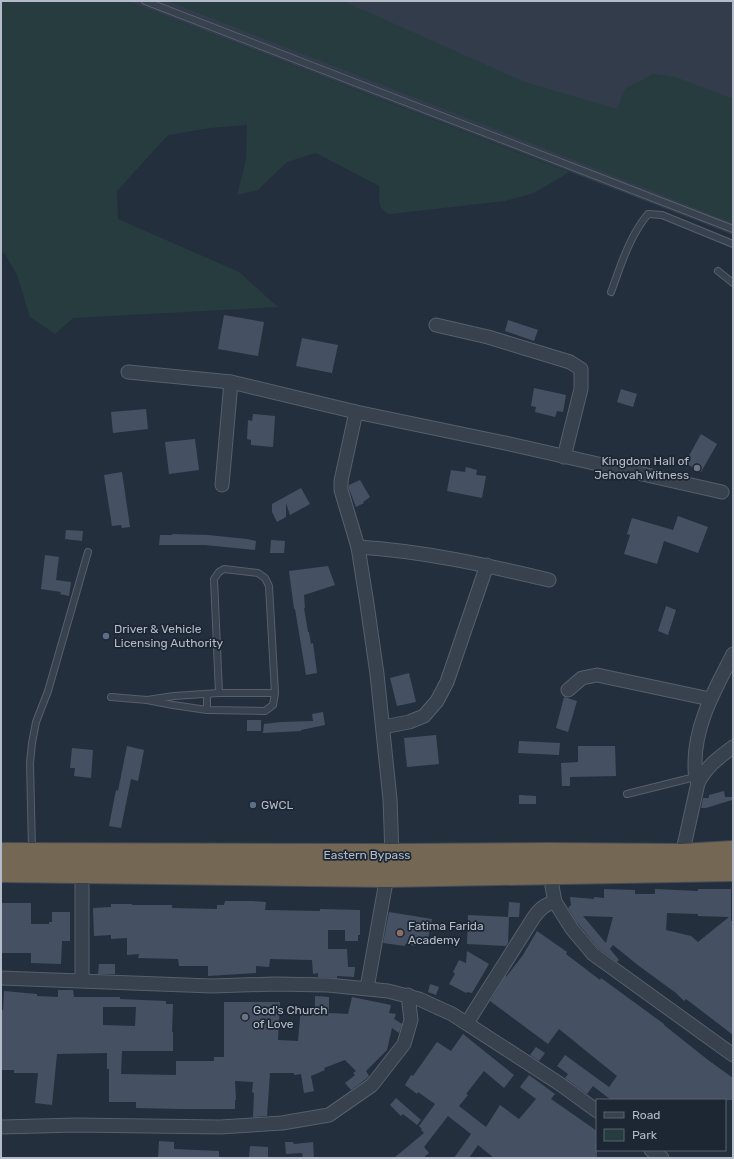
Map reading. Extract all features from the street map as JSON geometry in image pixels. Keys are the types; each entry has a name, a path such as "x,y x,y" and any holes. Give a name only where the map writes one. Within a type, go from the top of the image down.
{"highway":[{"name":"Eastern Bypass","path":"1,854 550,854 682,856 733,852"},
{"name":"Eastern Bypass","path":"1,871 387,876 733,870"}],"street":[{"path":"436,325 488,338 570,362 581,369 581,389 564,457"},
{"path":"128,372 231,382 356,412 505,442 564,457 722,492"},
{"path":"222,485 231,382"},
{"path":"356,412 342,475 341,490 358,547 377,674 390,798 392,855"},
{"path":"358,547 393,549 487,565 549,580"},
{"path":"382,727 409,722 424,716 437,701 447,682 487,565"},
{"path":"682,856 696,780 695,749 710,699 733,654"},
{"path":"568,690 582,678 597,675 710,699"},
{"path":"696,780 716,759 733,748"},
{"path":"82,872 82,980"},
{"path":"551,873 555,902 572,929 593,954 733,1055"},
{"path":"367,988 387,876"},
{"path":"467,1023 534,917 540,909 555,902"},
{"path":"1,978 212,986 275,984 328,985 367,988 414,997 452,1014 467,1023 560,1084 596,1110"},
{"path":"1,1126 77,1125 220,1127 282,1122 329,1115 372,1085 404,1044 411,1020 414,997"},
{"path":"652,1151 662,1158"}],"lane":[{"path":"145,1 733,229"},
{"path":"611,292 630,242 648,214 662,215 733,244"},
{"path":"718,271 733,283"},
{"path":"32,854 30,763 32,743 36,722 48,691 88,552"},
{"path":"111,697 147,700 207,710 266,711 273,705 275,693 269,586 265,578 258,573 224,569 219,572 214,579 219,693"},
{"path":"147,700 174,696 219,693 275,693"},
{"path":"207,694 207,710"},
{"path":"627,794 696,780"}],"shaded area":[{"path":"127,1 733,1 733,235 700,222"}],"green space":[{"path":"1,1 127,1 569,172 534,193 505,201 390,214 381,206 379,199 379,186 316,153 287,162 258,190 237,195 246,160 247,125 210,128 168,135 117,191 118,219 239,272 278,307 73,318 55,334 30,317 17,275 4,252 1,253"},
{"path":"168,1 343,1 524,82 617,109 625,89 653,74 675,77 733,99 733,223 587,165"}],"building":[{"path":"224,315 264,322 258,356 218,349"},
{"path":"508,320 538,330 534,341 505,331"},
{"path":"302,338 338,345 332,373 296,366"},
{"path":"534,388 566,395 563,412 557,411 555,417 535,412 536,407 531,406"},
{"path":"621,389 637,394 633,407 617,402"},
{"path":"146,409 148,429 113,433 111,412"},
{"path":"253,414 275,416 273,447 251,445 251,440 247,439 248,420 252,421"},
{"path":"701,434 717,444 701,472 685,463"},
{"path":"195,439 199,470 169,474 165,442"},
{"path":"466,467 477,470 476,475 486,476 482,498 447,491 451,470 465,472"},
{"path":"122,472 130,527 122,528 121,525 112,526 104,475"},
{"path":"360,480 370,497 363,502 364,503 356,507 349,489 349,485"},
{"path":"301,488 310,504 290,515 286,503 286,517 277,522 272,512 272,504"},
{"path":"678,516 708,527 698,553 664,541 657,564 624,554 630,535 627,534 632,518 673,530"},
{"path":"66,530 83,531 82,541 65,539"},
{"path":"160,535 208,535 247,539 256,541 255,550 205,545 159,545"},
{"path":"271,540 285,541 284,553 270,553"},
{"path":"45,555 59,557 56,580 71,582 69,596 60,594 61,592 41,589"},
{"path":"328,566 335,585 304,595 304,608 308,632 311,644 313,643 317,673 306,675 289,571"},
{"path":"666,606 676,610 668,635 658,631"},
{"path":"409,673 416,702 397,706 390,678"},
{"path":"564,697 577,701 568,732 556,728"},
{"path":"323,712 325,725 301,731 263,733 264,724 313,721 312,714"},
{"path":"247,720 261,720 261,731 247,731"},
{"path":"436,735 439,764 407,767 404,738"},
{"path":"519,741 560,743 559,755 518,753"},
{"path":"127,746 144,750 138,781 131,779 121,828 109,826"},
{"path":"578,746 615,746 616,776 570,777 570,786 562,786 561,763 578,762"},
{"path":"72,748 93,750 91,778 74,776 75,768 70,768"},
{"path":"724,791 725,797 732,797 732,800 706,808 701,808 703,798 709,798 709,795"},
{"path":"519,795 536,796 536,804 519,804"},
{"path":"604,889 635,890 635,894 655,894 655,889 698,891 698,889 731,889 731,921 733,921 733,1035 686,999 684,1001 676,993 613,945 610,949 619,960 617,962 598,948 576,921 568,908 571,905 570,897 594,899 594,897 604,898","holes":["667,913 698,914 698,916 729,917 698,942 691,936 666,930","583,916 613,917 606,943 605,942"]},
{"path":"225,901 266,902 265,910 360,910 360,935 358,935 358,941 345,941 345,930 328,930 328,949 347,949 348,967 355,967 354,977 318,977 318,973 313,974 312,960 270,959 269,967 256,966 256,973 208,976 208,966 179,966 178,959 138,958 139,954 127,955 127,938 111,939 111,935 94,936 93,908 111,907 111,904 132,904 172,905 172,908 217,909 217,905 224,905"},
{"path":"509,902 520,903 519,917 508,917"},
{"path":"1,903 31,903 31,924 49,924 49,922 52,922 52,912 70,912 70,941 62,941 61,964 31,963 31,953 1,953"},
{"path":"389,912 432,919 428,939 417,937 416,946 383,943"},
{"path":"468,915 509,917 508,943 506,946 467,944"},
{"path":"537,931 567,952 566,954 600,980 601,978 664,1024 708,1060 733,1078 733,1100 610,1099 593,1086 587,1094 565,1078 568,1074 557,1066 565,1055 609,1087 617,1076 559,1029 548,1044 490,1001 506,975 506,977 523,955"},
{"path":"467,951 489,964 472,993 466,993 449,984 455,974 453,972 459,960 466,963"},
{"path":"99,964 115,964 115,974 98,974"},
{"path":"430,984 439,987 436,995 428,992"},
{"path":"58,990 73,990 74,997 120,997 120,999 166,1001 166,1004 173,1004 173,1051 122,1051 121,1074 176,1075 176,1061 214,1061 214,1057 224,1057 224,1002 280,1002 278,1040 298,1041 301,1007 315,1007 315,996 329,997 329,1013 348,1014 352,997 391,1005 389,1013 396,1014 394,1019 402,1024 399,1033 392,1028 387,1050 366,1071 369,1076 351,1090 345,1083 355,1075 353,1073 356,1071 345,1060 324,1068 325,1070 311,1076 314,1091 304,1093 301,1074 294,1075 294,1073 270,1073 267,1116 253,1117 253,1082 235,1081 235,1109 136,1108 136,1102 109,1102 109,1069 107,1069 107,1053 57,1054 52,1105 35,1103 38,1073 14,1073 14,1070 1,1070 1,1010 3,1010 4,991 37,994 37,996 58,997","holes":["103,1007 136,1007 135,1026 103,1025"]},
{"path":"463,1034 514,1075 504,1088 484,1071 466,1094 468,1095 459,1106 486,1127 500,1105 519,1119 536,1099 520,1087 529,1075 555,1094 551,1099 596,1130 597,1158 494,1158 478,1145 469,1158 454,1158 471,1134 448,1116 424,1147 429,1153 423,1158 394,1158 424,1133 419,1126 435,1104 405,1085 437,1042 451,1051"},
{"path":"536,1047 545,1053 539,1061 530,1055"},
{"path":"396,1098 421,1120 417,1125 403,1114 401,1116 390,1105"},
{"path":"159,1141 174,1142 174,1149 219,1151 219,1158 158,1158"},
{"path":"285,1142 293,1142 294,1144 313,1142 314,1158 303,1158 302,1153 286,1154"},
{"path":"250,1146 268,1147 268,1158 249,1158"}],"place":[{"name":"Kingdom Hall of Jehovah Witness","path":"697,468"},
{"name":"Driver & Vehicle Licensing Authority","path":"106,636"},
{"name":"GWCL","path":"253,805"},
{"name":"Fatima Farida Academy","path":"400,933"},
{"name":"God's Church of Love","path":"245,1017"}]}
